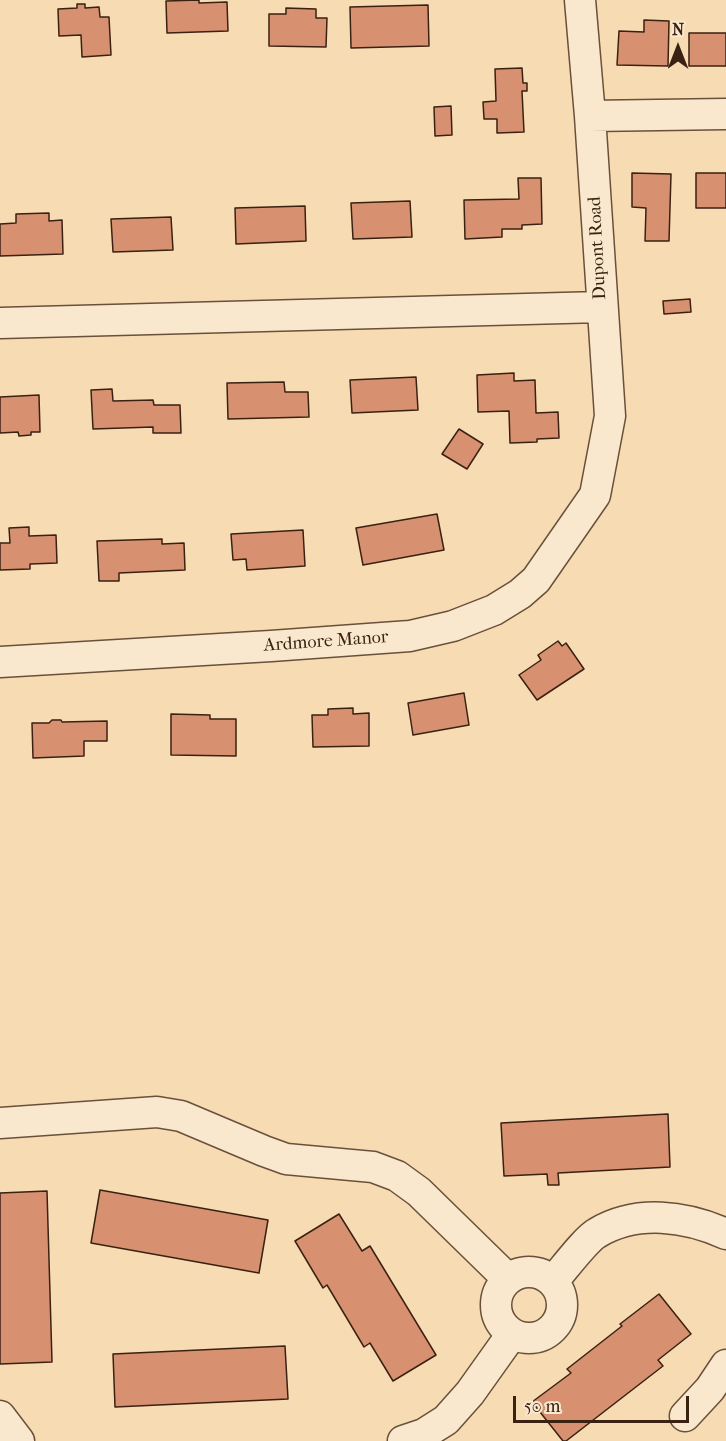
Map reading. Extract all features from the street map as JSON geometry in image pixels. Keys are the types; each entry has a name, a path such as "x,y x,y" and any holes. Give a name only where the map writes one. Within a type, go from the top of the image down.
{"street":[{"name":"Dupont Road","path":"580,0 610,416 595,495"},
{"path":"590,116 726,114"},
{"path":"0,323 601,307"},
{"name":"Ardmore Manor","path":"0,662 410,636 453,626 494,610 520,594 536,580 595,495"},
{"path":"0,1123 157,1112 181,1116 264,1152 286,1159 373,1167 397,1176 419,1192 508,1279"},
{"path":"553,1281 595,1233 621,1223 649,1217 679,1218 705,1224 726,1234"},
{"path":"523,1272 531,1272 539,1273 553,1281 562,1294 563,1311 557,1326 544,1336 528,1339 512,1334 500,1323 495,1308 498,1292 508,1279 523,1272"},
{"path":"403,1441 424,1434 446,1420 470,1392 512,1334"},
{"path":"685,1416 710,1389 726,1365"},
{"path":"0,1416 19,1441"}],"building":[{"path":"199,0 199,3 227,2 228,31 167,33 166,1"},
{"path":"77,4 85,4 85,8 99,7 100,17 109,17 111,55 82,57 81,35 59,36 58,9 77,8"},
{"path":"428,5 429,46 351,48 350,7"},
{"path":"286,8 316,9 316,18 327,18 326,47 269,46 269,14 286,14"},
{"path":"644,20 669,21 668,66 617,65 619,31 644,32"},
{"path":"689,33 726,33 726,66 689,66"},
{"path":"522,68 523,83 527,83 527,91 522,91 524,132 497,133 497,119 484,119 483,102 496,101 495,69"},
{"path":"451,106 452,135 435,136 434,107"},
{"path":"632,173 671,174 669,241 645,241 646,208 632,207"},
{"path":"696,173 726,173 726,208 696,208"},
{"path":"518,178 541,178 542,224 522,225 522,229 502,229 502,237 465,239 464,200 519,199"},
{"path":"410,201 412,237 353,239 351,203"},
{"path":"305,206 306,241 236,244 235,208"},
{"path":"49,213 49,221 62,220 63,254 0,256 0,224 16,223 16,214"},
{"path":"171,217 173,250 113,252 111,219"},
{"path":"690,299 691,312 664,314 663,301"},
{"path":"514,373 514,381 535,380 536,413 558,412 559,438 510,443 509,411 478,412 477,375"},
{"path":"416,377 418,410 352,413 350,380"},
{"path":"284,382 285,392 308,392 309,417 228,419 227,383"},
{"path":"112,389 113,401 153,400 154,405 180,405 181,433 153,433 153,427 93,429 91,390"},
{"path":"39,395 40,432 19,436 18,432 0,433 0,397"},
{"path":"459,429 483,444 467,469 442,454"},
{"path":"437,514 444,550 363,565 356,528"},
{"path":"29,527 29,536 56,535 57,563 30,564 30,569 0,570 0,543 10,543 9,528"},
{"path":"303,530 305,566 247,570 246,559 233,560 231,534"},
{"path":"162,539 162,544 184,543 185,570 119,573 119,581 99,581 97,541"},
{"path":"558,641 562,646 566,643 584,669 537,700 519,675 541,660 538,655"},
{"path":"464,693 469,725 413,735 408,703"},
{"path":"353,708 353,714 369,713 369,746 313,747 312,715 328,715 328,709"},
{"path":"171,714 210,715 210,719 236,719 236,756 171,755"},
{"path":"52,720 62,722 107,721 107,741 84,741 84,756 33,758 32,723 49,723"},
{"path":"668,1114 670,1167 558,1173 559,1185 548,1185 547,1174 504,1176 501,1123"},
{"path":"100,1190 268,1220 259,1273 91,1243"},
{"path":"47,1191 52,1362 0,1364 0,1193"},
{"path":"339,1214 362,1251 370,1246 436,1355 393,1381 370,1343 364,1347 327,1285 323,1288 295,1241"},
{"path":"659,1294 691,1334 658,1360 663,1366 566,1441 563,1441 532,1402 571,1373 567,1369"},
{"path":"285,1346 288,1399 115,1407 113,1354"}]}
